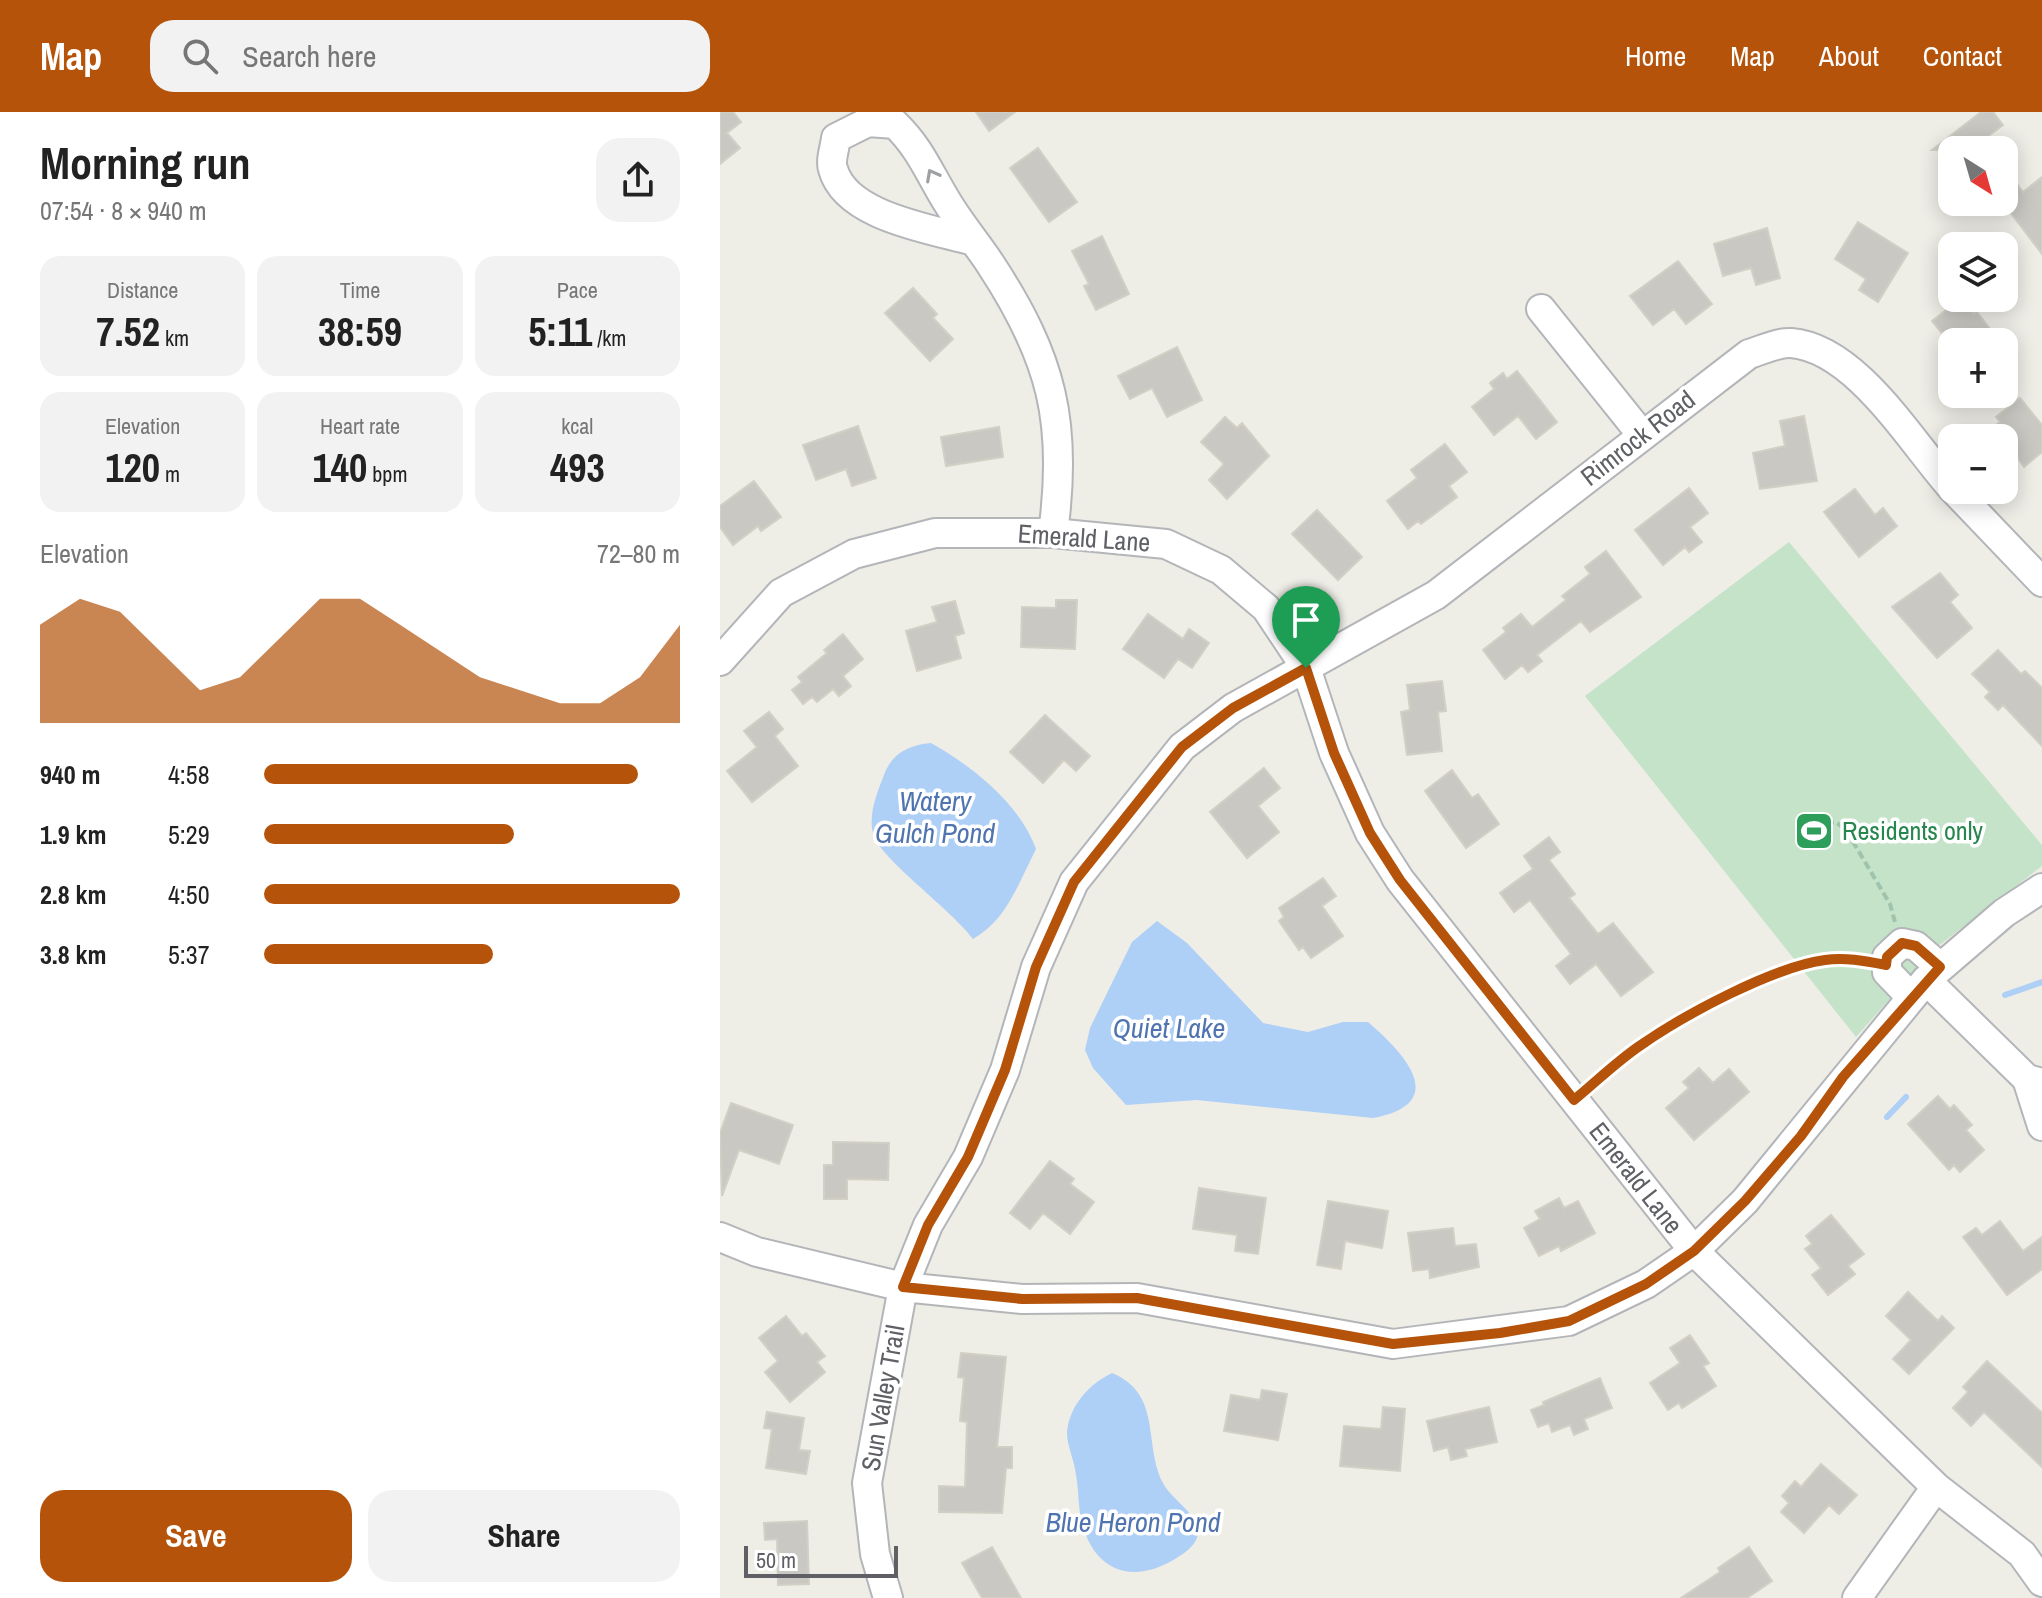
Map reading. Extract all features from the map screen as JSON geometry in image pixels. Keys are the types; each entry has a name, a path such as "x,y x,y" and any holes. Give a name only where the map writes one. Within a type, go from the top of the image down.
{"street":[{"path":"974,241 876,213 848,196 832,168 836,138 868,122 895,124 916,145 948,204 974,241 1026,322 1054,395 1061,476 1053,533"},
{"path":"1541,309 1642,435"},
{"name":"Rimrock Road","path":"1306,668 1436,595 1749,354 1789,342 1831,354 1872,391 1938,471"},
{"name":"Rimrock Road","path":"1967,504 2042,582"},
{"name":"Emerald Lane","path":"720,661 781,593 854,554 935,533 1053,533 1166,544 1221,570 1266,608 1306,668 1334,753 1370,833 1400,880 1694,1251 1936,1487 2022,1554 2042,1582"},
{"name":"Sun Valley Trail","path":"888,1598 875,1554 867,1483 903,1287 928,1225 968,1157 999,1084 1036,967 1074,882 1182,747 1233,708 1306,668"},
{"path":"720,1237 757,1252 903,1287 1022,1299 1137,1298 1393,1344 1500,1333 1569,1321 1646,1284 1694,1251 1745,1201 1911,969 2042,888"},
{"path":"1911,969 2034,1081 2042,1126"},
{"path":"1857,1598 1936,1487"}],"path":[{"path":"1574,1100 1640,1045 1752,984 1823,960 1853,959 1911,969 1890,904 1873,872 1846,830 1836,822 1826,824"}],"green space":[{"path":"1789,542 2042,845 2042,866 1933,950 1856,1037 1585,696"}],"water":[{"name":"Watery Gulch Pond","path":"931,743 978,775 1007,802 1029,832 1036,849 1003,911 995,922 973,939 890,858 872,829 872,813 887,767 909,748"},
{"name":"Quiet Lake","path":"1157,921 1187,943 1263,1023 1308,1032 1343,1022 1368,1022 1395,1048 1414,1076 1415,1089 1410,1101 1397,1111 1373,1118 1197,1100 1126,1105 1093,1068 1085,1050 1090,1028 1132,942"},
{"name":"Blue Heron Pond","path":"1112,1373 1128,1382 1139,1394 1145,1407 1163,1483 1197,1525 1197,1536 1183,1554 1160,1567 1145,1571 1131,1572 1106,1563 1088,1540 1067,1438 1076,1405 1088,1390"}],"building":[{"path":"720,112 733,112 741,122 727,133 740,148 720,164"},
{"path":"976,112 1015,112 989,131"},
{"path":"1981,112 1993,112 2003,125 1988,136 1950,136"},
{"path":"1038,148 1077,202 1049,222 1010,168"},
{"path":"2042,177 2042,254 2013,216 2018,216 2018,185 2023,192"},
{"path":"1858,222 1908,253 1878,302 1859,290 1866,279 1835,259"},
{"path":"1767,228 1780,278 1756,285 1751,268 1723,276 1714,244"},
{"path":"1102,236 1129,294 1096,310 1084,286 1089,284 1072,251"},
{"path":"1678,261 1712,304 1686,324 1674,309 1653,325 1630,296"},
{"path":"913,288 937,314 933,318 953,339 930,361 885,313"},
{"path":"1944,312 1977,312 1989,328 1938,328 1932,321"},
{"path":"1177,347 1202,400 1167,417 1152,388 1130,399 1118,376"},
{"path":"1517,371 1557,422 1536,439 1518,416 1494,435 1472,407 1494,389 1490,383 1503,373 1507,379"},
{"path":"2020,398 2042,425 2042,452 2024,467 2018,458 2018,424 1997,424 2000,422 1996,417 2007,408 2018,408"},
{"path":"1804,416 1817,481 1760,489 1753,453 1785,446 1780,421"},
{"path":"1225,417 1237,428 1242,423 1269,456 1227,499 1209,480 1224,464 1201,442"},
{"path":"858,426 876,478 852,486 846,469 816,480 803,445"},
{"path":"999,427 1003,457 946,466 941,437"},
{"path":"1445,444 1467,472 1449,486 1457,497 1421,524 1418,521 1408,529 1387,501 1417,478 1411,470"},
{"path":"754,481 781,517 761,531 758,526 733,545 720,527 720,506"},
{"path":"1689,488 1708,513 1690,527 1702,542 1689,552 1685,547 1663,565 1635,530"},
{"path":"1855,489 1875,515 1883,508 1897,526 1859,557 1824,512"},
{"path":"1317,510 1362,557 1338,580 1292,534"},
{"path":"1606,551 1641,597 1590,632 1581,621 1537,655 1542,661 1528,672 1522,665 1505,679 1483,650 1506,632 1503,628 1521,614 1532,627 1566,600 1562,596 1590,574 1585,567"},
{"path":"1940,573 1958,595 1950,602 1972,628 1937,658 1892,607"},
{"path":"1056,600 1077,600 1075,649 1021,647 1022,607 1056,608"},
{"path":"955,601 964,633 955,636 961,658 917,671 906,631 937,622 932,607"},
{"path":"1148,614 1183,639 1189,629 1209,643 1192,668 1178,659 1164,678 1123,649"},
{"path":"843,634 863,659 843,676 851,686 839,696 833,689 817,702 812,697 803,704 792,690 802,682 798,677 827,653 824,650"},
{"path":"1998,650 2021,674 2025,671 2042,688 2042,746 2003,705 1998,710 1985,697 1990,692 1972,674"},
{"path":"1442,681 1446,711 1438,712 1442,751 1407,755 1401,712 1410,710 1407,685"},
{"path":"769,712 783,729 775,736 798,766 752,802 727,771 757,747 744,731"},
{"path":"1045,715 1090,756 1076,771 1064,760 1043,783 1010,752"},
{"path":"1264,768 1280,788 1258,806 1279,832 1247,858 1210,812"},
{"path":"1452,770 1472,798 1478,794 1499,824 1466,848 1425,791"},
{"path":"1549,837 1560,852 1549,860 1575,894 1569,898 1598,934 1613,923 1653,972 1621,996 1596,964 1570,984 1556,966 1571,954 1530,900 1514,912 1500,893 1533,869 1524,856"},
{"path":"1323,878 1336,896 1322,906 1343,936 1311,958 1303,947 1299,950 1279,921 1284,917 1279,908"},
{"path":"1699,1068 1713,1083 1729,1069 1749,1092 1694,1140 1666,1108 1689,1088 1683,1082"},
{"path":"1938,1096 1950,1109 1954,1105 1972,1125 1966,1130 1984,1150 1960,1172 1954,1165 1949,1170 1908,1124"},
{"path":"731,1103 793,1125 779,1164 739,1150 722,1196 720,1133"},
{"path":"833,1142 889,1143 888,1180 847,1179 847,1199 824,1199 824,1165 833,1165"},
{"path":"1050,1161 1074,1179 1070,1184 1094,1202 1070,1234 1043,1213 1030,1229 1010,1213"},
{"path":"1199,1188 1266,1198 1258,1254 1235,1251 1237,1235 1193,1229"},
{"path":"1559,1198 1564,1208 1578,1201 1595,1233 1561,1251 1559,1246 1539,1256 1524,1228 1540,1219 1535,1211"},
{"path":"1328,1201 1388,1211 1382,1248 1345,1241 1341,1269 1317,1265"},
{"path":"1831,1215 1864,1254 1848,1266 1855,1274 1828,1295 1812,1275 1821,1268 1805,1249 1812,1244 1806,1236"},
{"path":"2000,1221 2023,1251 2042,1237 2042,1269 2007,1295 1963,1237 1976,1228 1982,1235"},
{"path":"1453,1228 1455,1246 1476,1244 1479,1267 1430,1278 1429,1269 1413,1271 1408,1233"},
{"path":"1908,1292 1938,1321 1942,1316 1954,1328 1909,1374 1893,1359 1911,1340 1886,1316"},
{"path":"786,1316 802,1336 806,1333 825,1356 817,1362 825,1372 790,1402 765,1372 778,1361 759,1338"},
{"path":"1690,1335 1709,1363 1703,1366 1716,1386 1682,1408 1679,1403 1668,1410 1650,1383 1680,1363 1670,1348"},
{"path":"961,1353 1006,1357 997,1447 1012,1447 1012,1468 1006,1468 1002,1513 939,1512 939,1486 965,1487 967,1422 960,1421 964,1378 958,1377"},
{"path":"1987,1361 2042,1413 2042,1467 1984,1412 1971,1426 1953,1408 1968,1392 1963,1387"},
{"path":"1600,1378 1612,1408 1584,1419 1588,1429 1574,1435 1570,1425 1552,1432 1549,1423 1538,1427 1531,1410"},
{"path":"1262,1390 1287,1394 1278,1440 1224,1431 1231,1395 1260,1400"},
{"path":"1383,1407 1405,1409 1400,1471 1340,1466 1344,1426 1381,1429"},
{"path":"1489,1407 1497,1442 1465,1449 1467,1456 1451,1460 1448,1447 1434,1451 1427,1421"},
{"path":"767,1412 804,1418 799,1450 810,1451 806,1474 766,1468 772,1429 764,1428"},
{"path":"1821,1464 1857,1495 1839,1514 1829,1505 1804,1533 1781,1512 1789,1503 1782,1496 1795,1481 1801,1487"},
{"path":"807,1521 809,1584 778,1585 777,1539 765,1540 764,1523"},
{"path":"992,1547 1021,1598 982,1598 962,1563"},
{"path":"1749,1547 1772,1581 1747,1598 1681,1598 1720,1572 1718,1568"}],"waterway":[{"path":"2005,995 2042,982"},
{"path":"1887,1117 1906,1097"}],"place":[{"name":"Residents only","path":"1814,831"}],"route":[{"path":"1306,668 1334,753 1370,833 1400,880 1574,1100 1640,1045 1752,984 1793,969 1823,960 1853,959 1886,965 1887,957 1902,943 1916,946 1940,967 1843,1077 1801,1136 1745,1201 1694,1251 1646,1284 1569,1321 1500,1333 1393,1344 1137,1298 1022,1299 903,1287 928,1225 968,1157 1005,1070 1036,967 1074,882 1125,814 1182,747 1233,708 1306,668"}]}
